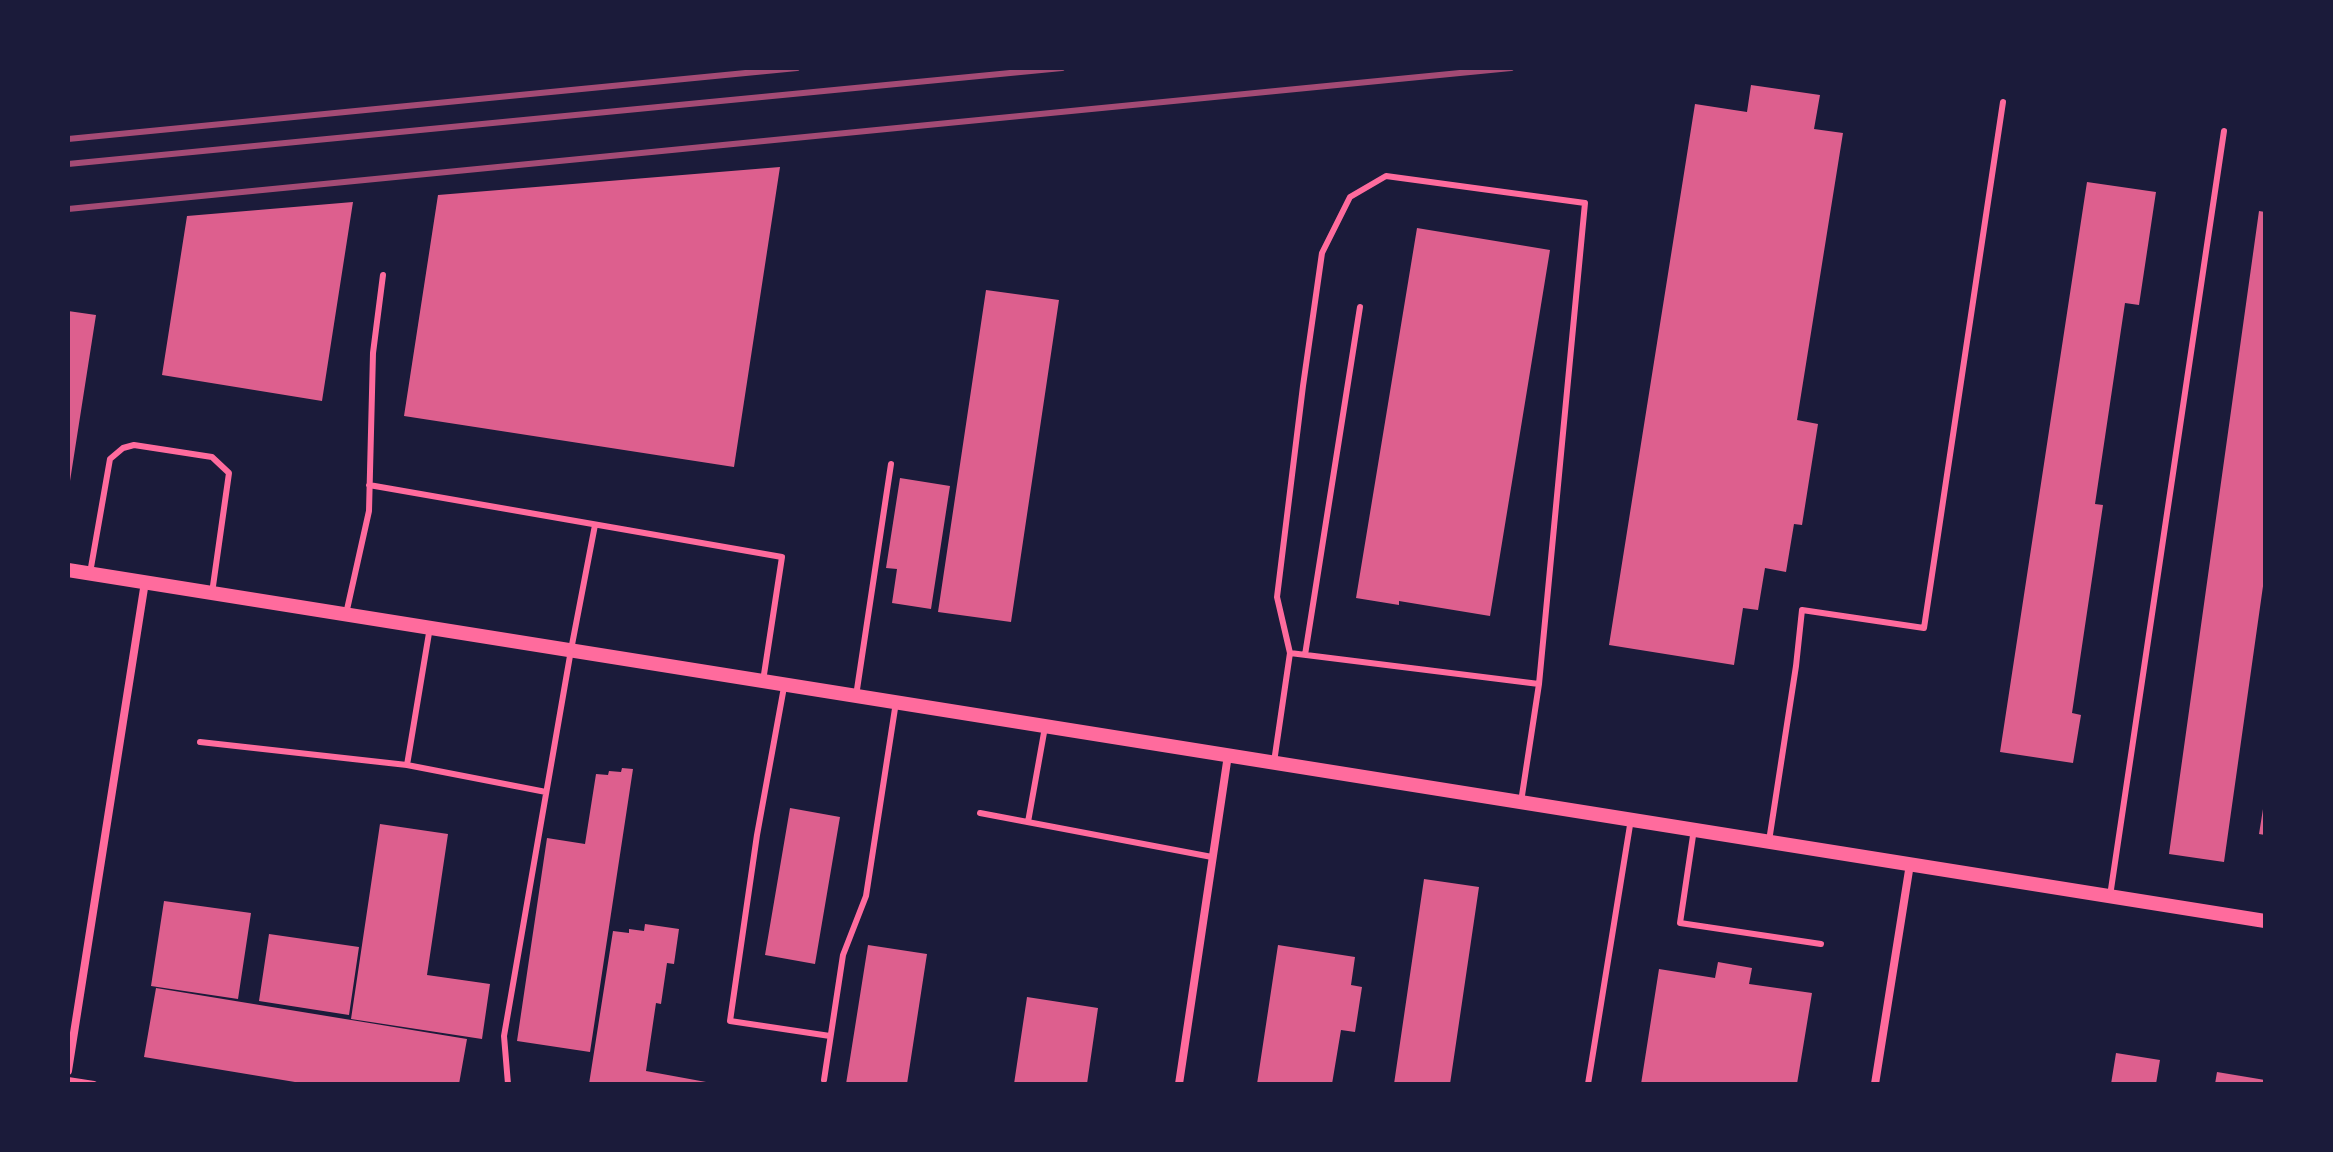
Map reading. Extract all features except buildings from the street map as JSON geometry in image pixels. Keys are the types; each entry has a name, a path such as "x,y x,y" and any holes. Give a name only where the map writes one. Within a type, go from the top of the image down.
{"street":[{"path":"68,570 2265,921"},
{"path":"68,1071 145,582"},
{"path":"1179,1084 1228,755"},
{"path":"1875,1084 1910,864"}],"lane":[{"path":"1769,841 1802,610 1924,628 2003,102"},
{"path":"2110,896 2224,131"},
{"path":"1274,762 1290,653 1277,597 1303,386 1322,253 1350,197 1386,176 1585,203 1539,684 1521,802"},
{"path":"346,614 369,511 373,353 383,275"},
{"path":"1305,655 1360,307"},
{"path":"90,574 110,459 123,448 134,445 212,457 229,473 212,593"},
{"path":"856,696 891,464"},
{"path":"369,485 782,557 763,681"},
{"path":"508,1084 504,1036 595,525"},
{"path":"407,765 430,627"},
{"path":"1290,653 1539,684"},
{"path":"784,684 757,835 730,1021 830,1036"},
{"path":"824,1080 843,955 866,896 896,702"},
{"path":"1028,822 1045,726"},
{"path":"200,742 407,765 546,792"},
{"path":"980,813 1212,857"},
{"path":"1588,1084 1631,819"},
{"path":"1694,829 1680,923 1821,944"},
{"path":"68,1080 94,1084"}],"railway":[{"path":"68,139 797,68"},
{"path":"68,164 1062,68"},
{"path":"68,209 1511,68"}]}
